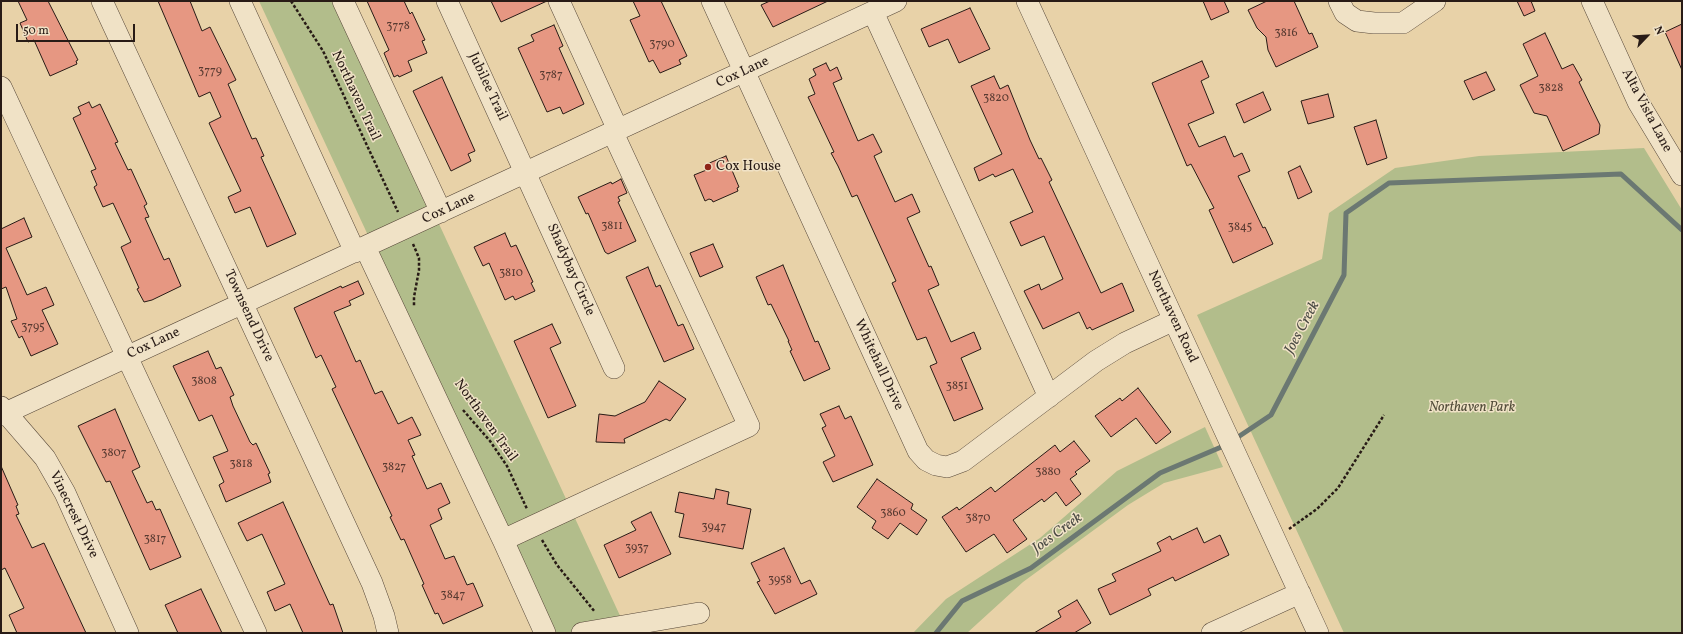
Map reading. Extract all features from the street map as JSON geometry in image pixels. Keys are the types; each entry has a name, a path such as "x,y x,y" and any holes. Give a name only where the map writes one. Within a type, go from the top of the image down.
{"street":[{"name":"Townsend Drive","path":"102,1 372,583 384,616 388,633"},
{"path":"240,1 503,540 545,633"},
{"path":"344,1 441,212"},
{"name":"Jubilee Trail","path":"447,1 526,173"},
{"path":"503,540 749,426 615,132 559,1"},
{"name":"Whitehall Drive","path":"712,1 918,451 926,460 936,465 947,467 964,461 1096,361 1125,343 1174,320"},
{"name":"Cox Lane","path":"2,412 242,304 744,72 867,9 896,1"},
{"name":"Northaven Road","path":"1027,1 1318,633"},
{"path":"1339,1 1345,13 1357,21 1403,23 1434,1"},
{"name":"Alta Vista Lane","path":"1592,1 1638,102 1682,175"},
{"path":"867,9 1049,397"},
{"path":"1,87 256,633"},
{"name":"Shadybay Circle","path":"526,173 614,368"},
{"name":"Vinecrest Drive","path":"2,412 45,458 65,493 128,633"},
{"path":"1212,633 1300,593"},
{"path":"582,633 699,613"}],"path":[{"name":"Northaven Trail","path":"291,1 323,51 394,202"},
{"path":"414,247 419,258 419,270 414,297 414,312"},
{"name":"Northaven Trail","path":"460,407 490,441 507,466 546,547 557,564 609,629"},
{"path":"1288,529 1317,509 1338,488 1384,415"}],"green space":[{"path":"259,1 336,1 628,633 553,633"},
{"name":"Northaven Park","path":"1644,148 1682,210 1682,633 1344,633 1197,315 1322,259 1329,213 1395,168 1479,156"},
{"path":"1205,427 1223,467 1164,483 1128,505 1023,582 967,633 913,633 946,599 1040,538 1117,471"}],"building":[{"path":"18,1 48,1 78,60 76,61 77,64 50,76 34,40 28,42 20,23 27,20"},
{"path":"158,1 190,1 202,31 210,27 236,80 228,84 252,139 256,138 264,156 261,157 296,234 267,247 250,207 235,213 228,197 241,191 209,123 221,117 210,92 199,97"},
{"path":"367,1 404,1 410,14 412,12 425,40 422,41 427,53 408,61 412,71 399,77 398,75 394,77 384,53 389,50"},
{"path":"491,1 547,1 501,22"},
{"path":"633,1 661,1 687,56 679,60 681,64 660,73 653,60 649,62 630,20 640,16"},
{"path":"770,1 828,1 773,27 761,5"},
{"path":"1203,1 1224,1 1229,12 1211,20"},
{"path":"1267,1 1294,1 1309,34 1312,33 1318,47 1276,67 1268,50 1266,37 1257,28 1248,10"},
{"path":"1517,1 1531,1 1535,11 1524,16"},
{"path":"970,8 990,49 959,63 948,39 929,47 921,29"},
{"path":"1682,24 1682,70 1665,32"},
{"path":"554,25 563,46 559,48 584,104 563,114 560,107 547,112 518,48 534,41 531,35"},
{"path":"1545,33 1562,69 1573,64 1582,80 1579,82 1600,125 1599,134 1563,151 1547,116 1534,113 1520,85 1538,76 1523,44"},
{"path":"1202,61 1209,77 1201,81 1214,113 1188,124 1199,147 1225,136 1234,157 1242,153 1250,171 1238,176 1263,228 1265,227 1273,244 1233,263 1209,210 1214,208 1191,164 1187,166 1152,83"},
{"path":"826,63 830,71 837,67 842,79 833,83 858,141 873,134 882,152 874,156 895,202 912,194 920,212 907,218 929,267 931,266 939,285 928,290 951,342 974,332 981,349 961,358 983,409 954,421 930,366 937,363 926,337 917,340 892,283 896,281 857,195 852,197 831,153 834,152 808,97 815,94 809,79 816,75 813,69"},
{"path":"1486,72 1495,90 1473,100 1464,81"},
{"path":"994,76 1000,89 1008,85 1030,140 1039,159 1041,158 1052,180 1049,182 1101,293 1122,283 1134,311 1092,330 1090,327 1087,329 1079,312 1043,329 1024,291 1039,284 1041,290 1063,279 1044,236 1021,246 1010,222 1033,212 1013,169 995,177 993,174 979,181 974,168 1002,154 971,86"},
{"path":"442,77 475,151 468,154 471,161 451,171 413,91"},
{"path":"1263,92 1271,110 1244,123 1236,104"},
{"path":"1328,94 1334,117 1308,124 1301,101"},
{"path":"89,102 92,108 100,104 118,142 115,143 128,170 131,169 147,204 144,206 149,217 145,218 164,260 169,258 181,286 152,300 144,302 137,289 139,288 121,247 131,242 113,203 103,207 94,187 97,185 91,171 96,169 73,118 81,114 78,107"},
{"path":"1376,120 1387,158 1367,165 1354,127"},
{"path":"726,156 739,187 737,188 738,191 713,202 709,199 705,201 694,175 709,169 707,164"},
{"path":"1300,166 1312,192 1298,199 1288,172"},
{"path":"621,179 627,193 618,197 620,201 618,202 636,241 608,254 605,252 588,213 586,214 578,197"},
{"path":"24,218 32,237 6,248 27,295 46,287 54,305 42,310 58,344 31,356 22,336 19,338 11,321 17,319 6,287 1,289 1,229"},
{"path":"505,233 511,247 516,245 533,282 531,283 535,291 515,300 513,296 505,300 489,263 483,266 474,247"},
{"path":"713,244 723,267 700,277 690,253"},
{"path":"783,265 815,342 818,341 830,369 804,381 790,351 792,350 789,341 771,304 768,305 756,277"},
{"path":"648,267 656,287 660,285 678,326 683,324 694,349 664,362 626,277"},
{"path":"358,281 364,294 349,301 351,305 334,312 356,362 360,360 375,394 382,391 398,424 412,417 421,435 408,440 415,455 412,456 427,489 441,483 450,503 438,509 442,519 430,525 445,559 454,556 467,585 473,583 483,606 443,624 438,613 435,614 422,585 424,584 404,539 401,540 390,517 392,516 332,389 336,387 321,355 316,358 294,308 341,286 342,288"},
{"path":"552,324 561,343 550,348 576,406 548,418 514,341"},
{"path":"208,351 216,369 221,367 234,395 230,397 233,406 250,442 253,445 256,443 270,473 268,474 271,482 226,502 219,485 224,482 213,457 228,451 212,415 199,421 173,366"},
{"path":"659,381 686,399 670,421 666,419 624,439 625,443 596,442 599,414 615,416 645,402"},
{"path":"1138,388 1171,432 1156,444 1136,418 1111,437 1095,416 1120,398 1122,401"},
{"path":"839,406 845,419 851,416 873,465 833,482 823,462 835,456 822,428 826,426 820,414"},
{"path":"115,409 140,467 132,471 147,503 152,501 156,510 160,509 181,557 150,570 110,481 106,482 78,426"},
{"path":"1074,441 1090,461 1075,472 1077,474 1070,479 1081,494 1066,506 1056,492 1044,502 1042,499 1013,520 1027,539 1007,553 994,534 966,552 942,517 957,507 959,510 991,487 995,492 1055,445 1060,452"},
{"path":"1,466 18,505 16,506 19,514 16,515 32,548 44,543 86,633 17,633 9,615 24,608 5,568 1,570"},
{"path":"877,479 913,504 911,509 927,520 917,535 900,523 888,539 872,528 876,521 857,507"},
{"path":"716,489 729,492 727,504 751,509 743,549 679,537 684,514 675,512 679,492 714,499"},
{"path":"283,502 330,605 333,604 343,633 303,633 290,604 275,611 267,592 285,584 262,534 247,541 238,523"},
{"path":"651,512 671,554 619,578 604,545 636,530 631,522"},
{"path":"1197,528 1204,543 1220,535 1229,555 1175,581 1173,577 1148,589 1151,595 1110,615 1098,589 1116,581 1112,574 1161,551 1157,543 1170,536 1172,540"},
{"path":"784,548 801,584 810,580 817,594 775,614 757,582 760,581 751,563"},
{"path":"201,589 222,633 178,633 165,605"},
{"path":"1077,600 1091,623 1074,633 1034,633 1061,617 1058,611"}],"waterway":[{"name":"Joes Creek","path":"1235,439 1271,415 1344,275 1346,213 1389,183 1621,174 1682,230"},
{"name":"Joes Creek","path":"936,633 962,601 1031,568 1160,473 1226,445"}],"place":[{"name":"Cox House","path":"708,167"}]}
